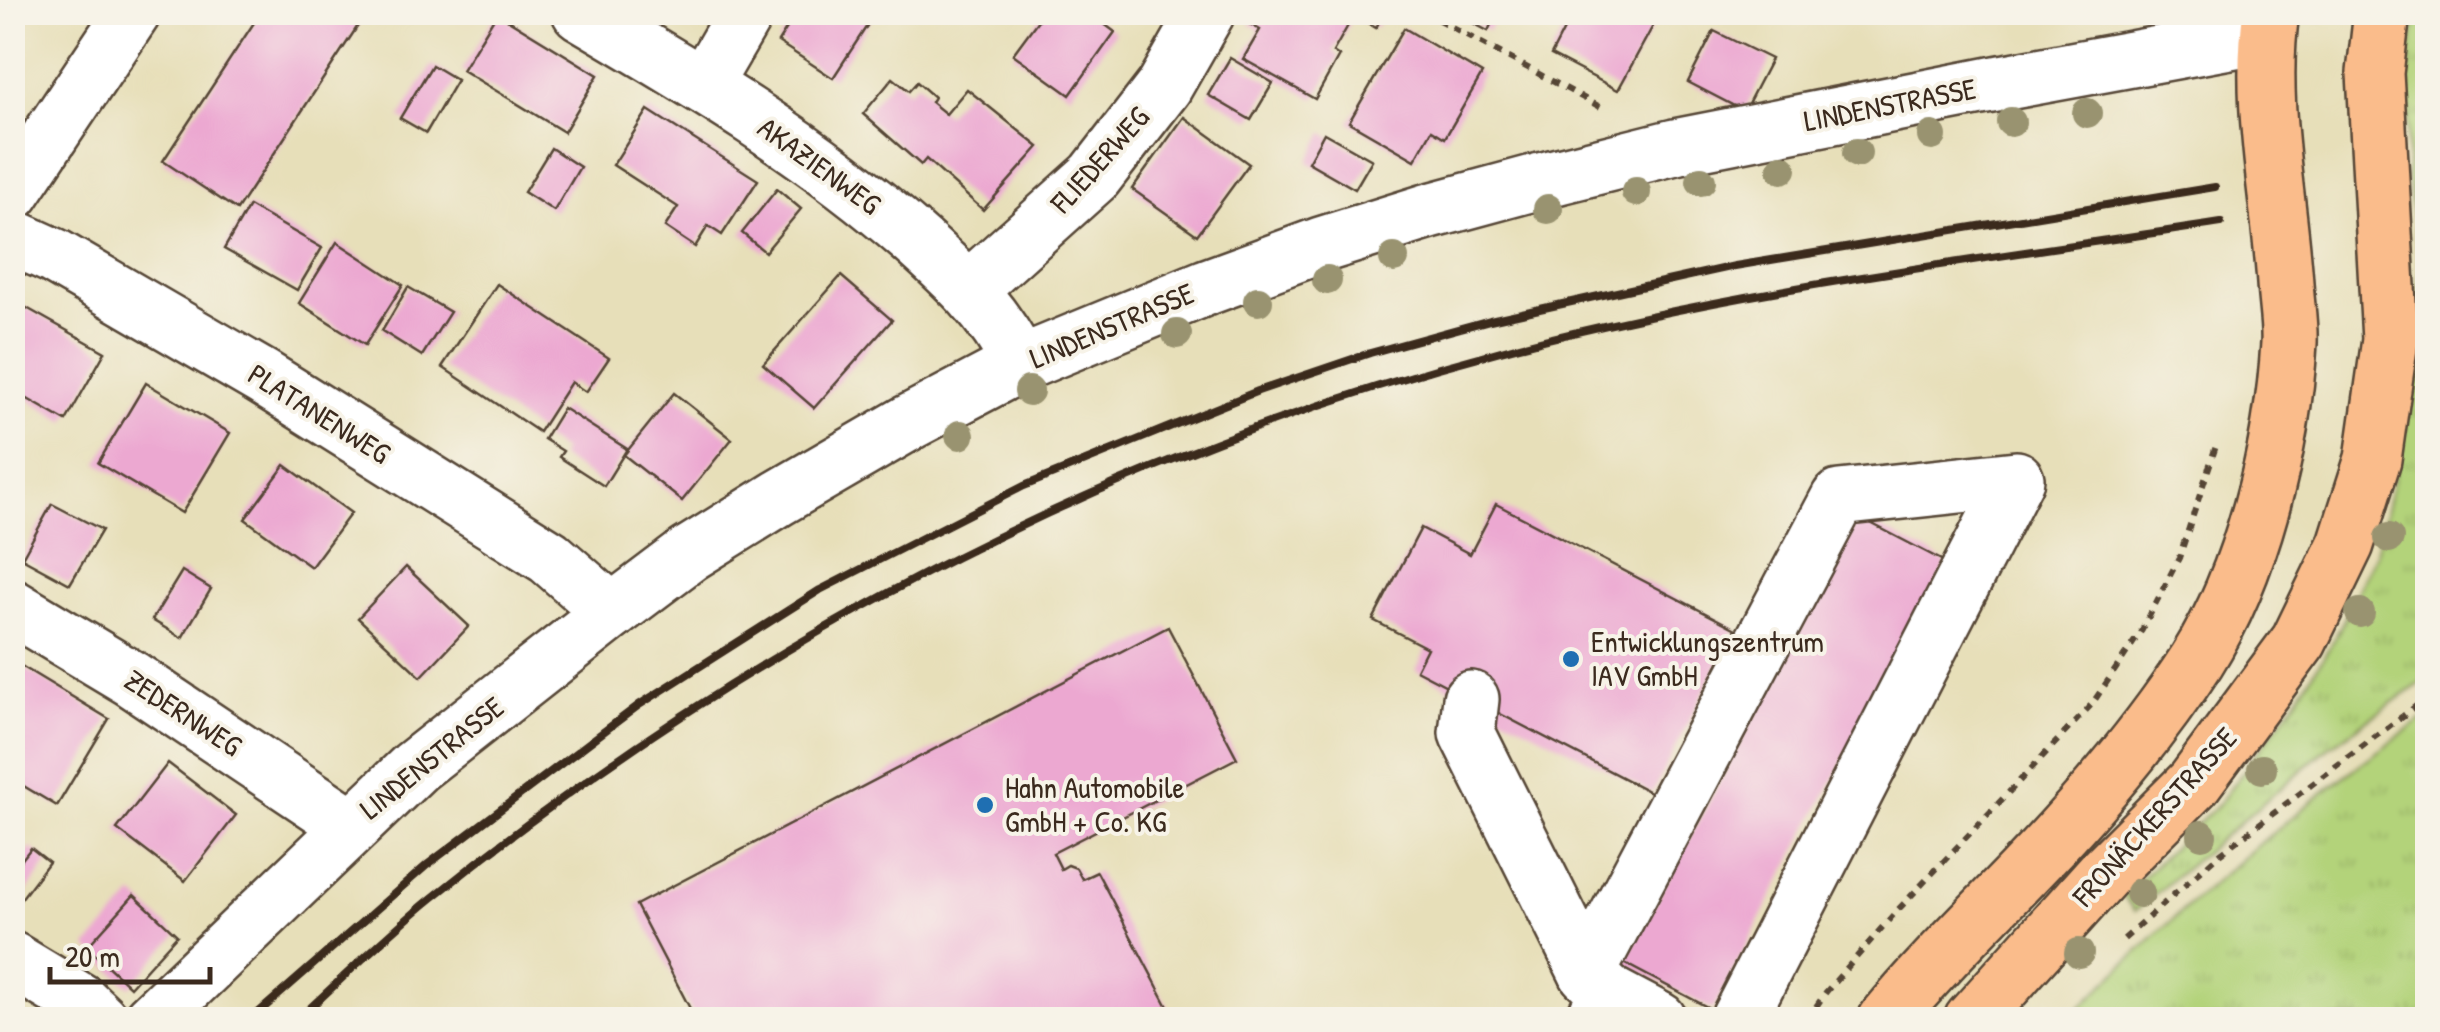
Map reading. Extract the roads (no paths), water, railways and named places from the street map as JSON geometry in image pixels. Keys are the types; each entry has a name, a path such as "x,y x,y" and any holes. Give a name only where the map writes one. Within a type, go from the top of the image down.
{"main road":[{"name":"FRONÄCKERSTRASSE","path":"1972,1020 2105,872 2194,784 2298,641 2346,544 2373,459 2390,340 2376,73 2382,12"},
{"name":"FRONÄCKERSTRASSE","path":"1886,1020 1933,962 2022,874 2144,734 2198,657 2237,580 2266,485 2289,341 2267,116 2269,23"}],"street":[{"path":"12,193 133,12"},
{"name":"AKAZIENWEG","path":"580,12 704,84 856,188 970,288 997,321 1020,364"},
{"path":"704,84 746,12"},
{"name":"FLIEDERWEG","path":"970,288 1095,176 1164,87 1207,12"},
{"name":"LINDENSTRASSE","path":"151,1020 415,766 612,612 689,554 779,498 1020,364 1206,286 1430,210 1676,147 2269,23"},
{"name":"PLATANENWEG","path":"12,237 54,256 313,409 549,557 612,612"},
{"path":"1596,995 1839,498 2016,479 1738,1020"},
{"name":"ZEDERNWEG","path":"12,607 132,678 350,826"},
{"path":"1471,699 1467,734 1596,995 1659,1020"},
{"path":"12,960 80,1001 100,1020"}],"railway":[{"path":"250,1020 427,865 639,705 820,590 1024,486 1258,391 1370,353 1490,320 1735,266 2215,187"},
{"path":"297,1020 432,898 552,806 676,720 804,641 935,568 1070,503 1209,445 1351,395 1497,352 1676,310 2221,223"}],"place":[{"name":"Entwicklungszentrum IAV GmbH","path":"1571,659"},
{"name":"Hahn Automobile GmbH + Co. KG","path":"985,805"}]}
